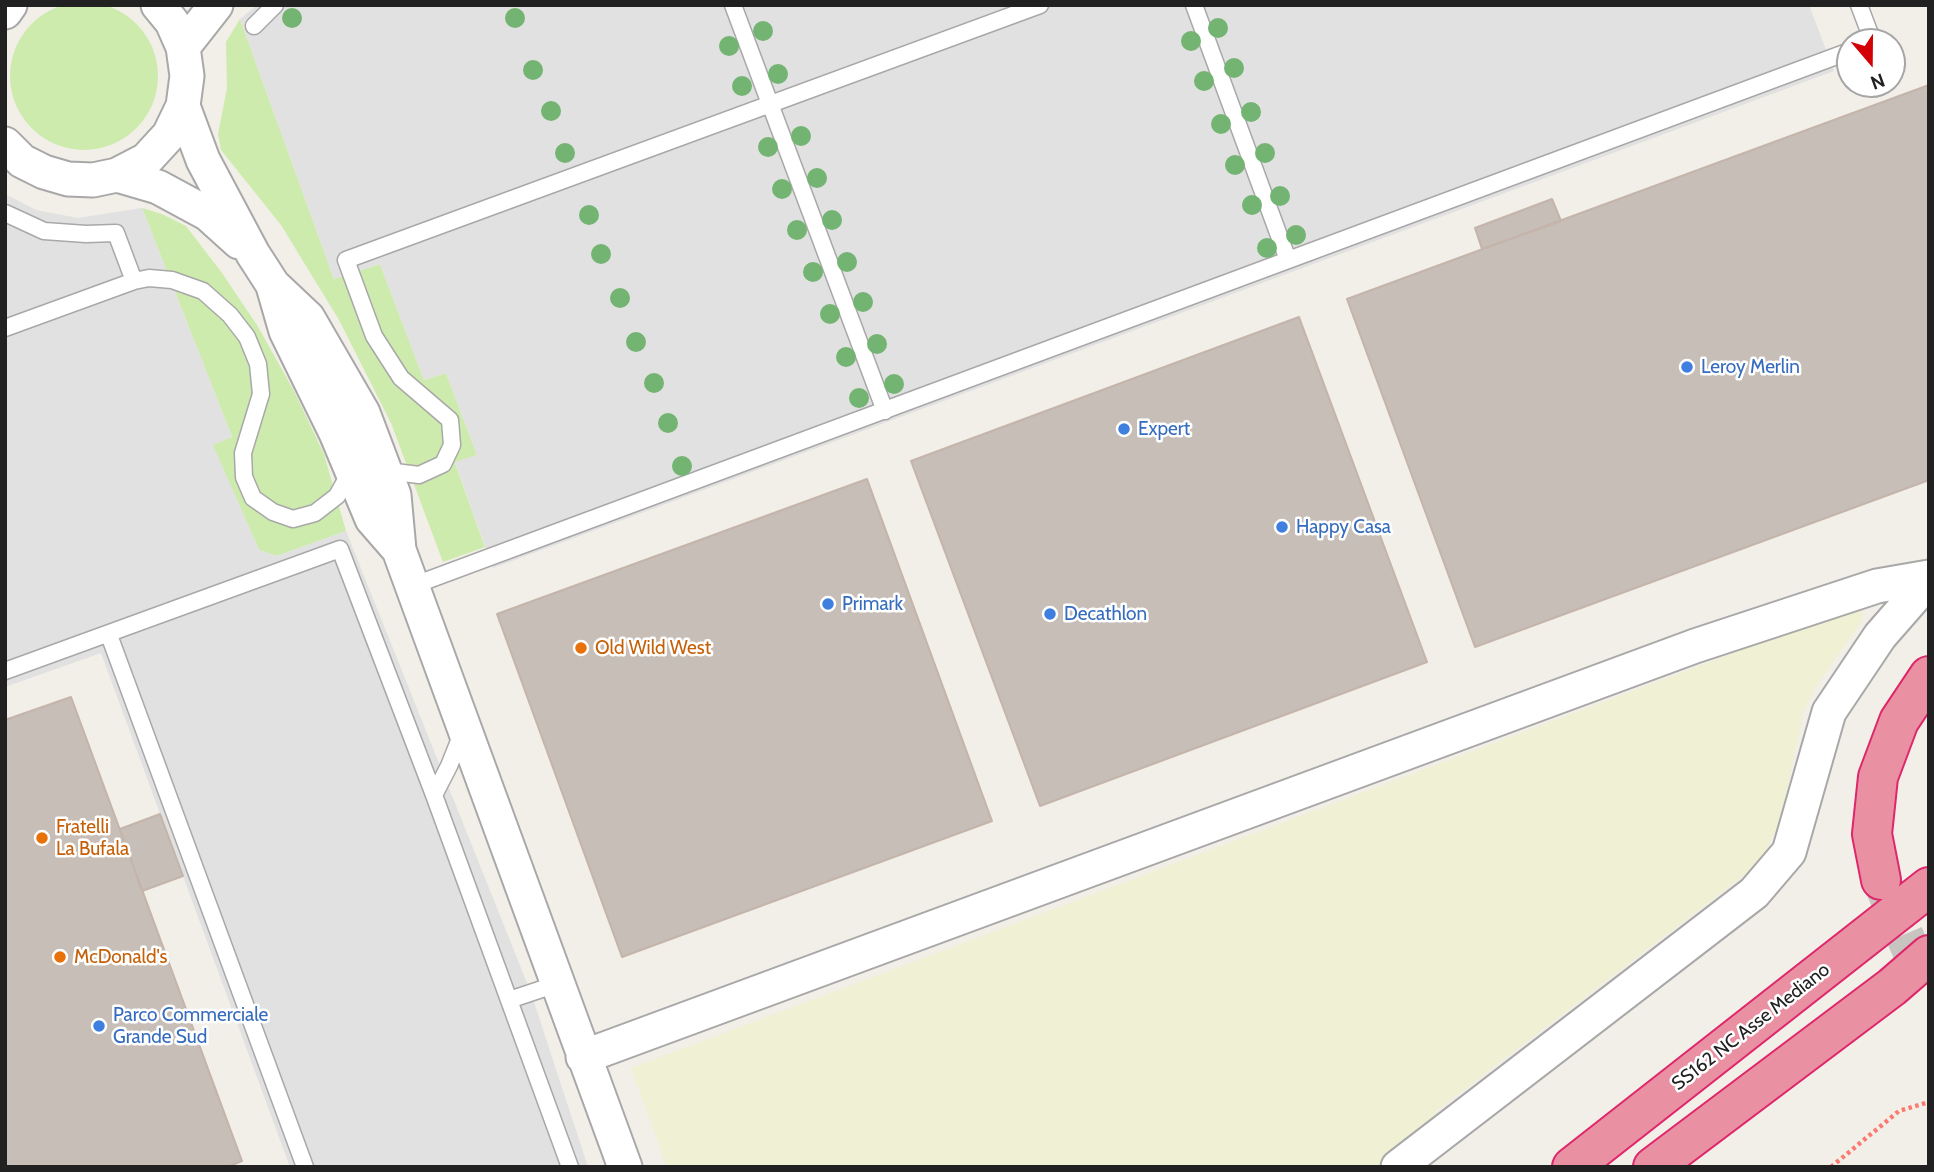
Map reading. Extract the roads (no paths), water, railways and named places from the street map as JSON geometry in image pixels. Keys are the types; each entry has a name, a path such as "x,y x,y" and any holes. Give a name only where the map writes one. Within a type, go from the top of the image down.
{"highway":[{"path":"1881,880 1872,834 1878,777 1899,721 1929,676"},
{"name":"SS162 NC Asse Mediano","path":"1572,1167 1929,887"},
{"path":"1653,1167 1892,987 1929,955"},
{"path":"1892,987 1929,975"}],"street":[{"path":"5,12 10,5"},
{"path":"5,144 22,160 44,172 68,179 93,180 117,175 146,160 169,135 183,106 187,76 183,47 172,22 158,5"},
{"path":"183,47 216,5"},
{"path":"183,106 203,160 253,254 273,285 307,318 363,413 394,495 398,550 625,1167"},
{"path":"117,175 158,187 208,214 253,254"},
{"path":"273,285 286,331 352,469 372,519 398,550"},
{"path":"583,1057 1695,646 1877,586 1929,579"},
{"path":"1398,1167 1754,893 1788,852 1829,712 1880,636 1929,579"}],"lane":[{"path":"254,26 275,5"},
{"path":"733,5 885,411"},
{"path":"387,471 419,475 443,464 452,445 450,420 401,378 374,336 346,260 1040,5"},
{"path":"1194,5 1288,260"},
{"path":"1859,5 1868,28"},
{"path":"412,586 1836,56"},
{"path":"5,213 44,231 116,233 134,281"},
{"path":"5,328 149,278 172,280 203,291 230,315 247,337 258,364 261,394 243,453 244,477 253,498 272,512 293,519 315,513 337,496 352,469"},
{"path":"5,671 340,549 434,795 570,1167"},
{"path":"109,635 305,1167"},
{"path":"434,795 464,729"},
{"path":"509,1000 557,984"}],"tunnel":[{"path":"1882,882 1910,948 1929,977"}],"place":[{"name":"Leroy Merlin","path":"1687,367"},
{"name":"Expert","path":"1124,429"},
{"name":"Happy Casa","path":"1282,527"},
{"name":"Primark","path":"828,604"},
{"name":"Decathlon","path":"1050,614"},
{"name":"Old Wild West","path":"581,648"},
{"name":"Fratelli La Bufala","path":"42,838"},
{"name":"McDonald's","path":"60,957"},
{"name":"Parco Commerciale Grande Sud","path":"99,1026"}]}
